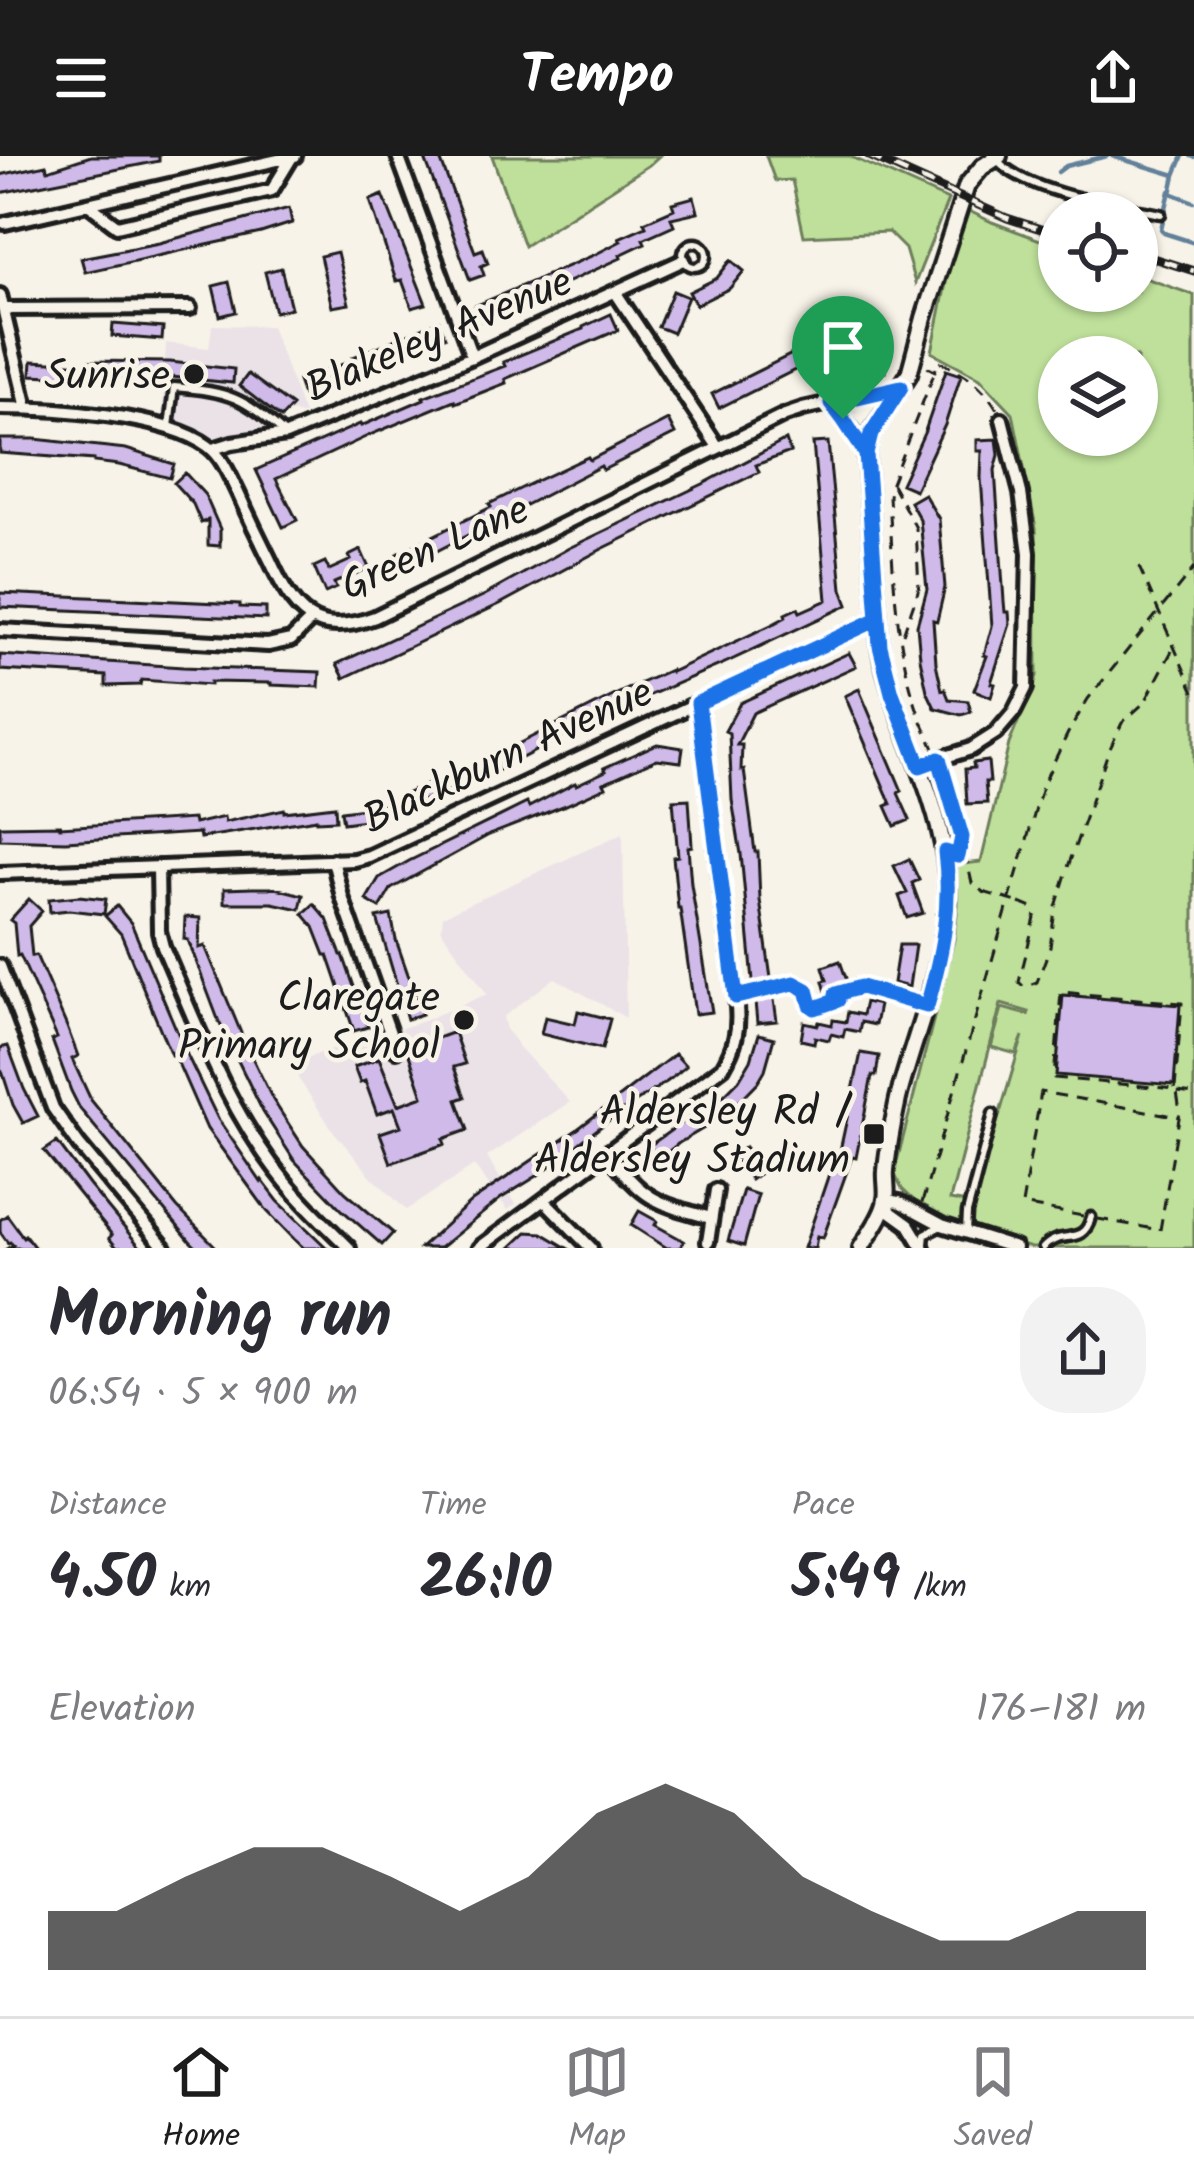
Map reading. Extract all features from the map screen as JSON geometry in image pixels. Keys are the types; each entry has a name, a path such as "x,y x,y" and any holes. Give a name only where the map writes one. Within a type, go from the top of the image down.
{"street":[{"path":"88,204 117,226 272,190 294,156"},
{"path":"5,223 294,156"},
{"path":"398,156 472,357"},
{"path":"924,1248 909,1225 891,1213 886,1170 899,1097 946,922 951,854 884,665 866,454 871,434 914,361 972,178 997,157"},
{"name":"Blakeley Avenue","path":"213,449 286,434 472,357 684,260"},
{"path":"616,293 718,447"},
{"path":"0,295 26,408"},
{"path":"3,309 190,308"},
{"name":"Green Lane","path":"213,449 286,594 301,613 338,625 355,625 785,415 901,387"},
{"path":"831,403 866,454"},
{"path":"0,408 169,427 213,449"},
{"path":"920,766 971,749 996,733 1026,688 1029,553 1021,494 1002,419"},
{"path":"0,630 268,645 291,640 312,619"},
{"name":"Blackburn Avenue","path":"0,873 369,856 878,619"},
{"path":"479,1248 723,1067 737,1038 736,997 698,703"},
{"path":"333,860 396,1050"},
{"path":"158,867 163,947 220,1082 285,1182 349,1248"},
{"path":"0,966 52,1108 164,1248"},
{"path":"843,992 861,987 927,1006"},
{"path":"607,1152 641,1193 711,1218"},
{"path":"708,1242 716,1190"},
{"path":"544,1200 591,1248"},
{"path":"886,1200 945,1226 1015,1248"},
{"path":"861,1248 886,1200"}],"lane":[{"path":"997,157 1007,170 1026,180 1110,205 1161,214"},
{"path":"692,244 706,250 707,258 700,267 684,260 685,248 692,244"},
{"path":"169,427 174,387 213,390 250,403 286,434"},
{"path":"966,1232 993,1114"},
{"path":"1043,1248 1057,1238 1081,1235 1091,1217"},
{"path":"924,1248 925,1234 945,1226"}],"path":[{"path":"914,361 935,371"},
{"path":"1002,419 973,378 939,361 889,496 900,644 915,703 939,759 962,837 951,854 967,861 972,883 983,892 1020,903 1036,914 1018,982 1024,987 1037,982 1050,947 1055,910 1107,754 1122,723 1145,703 1174,646"},
{"path":"891,483 916,528 919,588 900,644"},
{"path":"1139,567 1194,692"},
{"path":"920,1213 1043,784 1088,699 1194,568"},
{"path":"736,997 794,983 807,990 815,1008 838,1000 836,994 843,992"},
{"path":"1180,1117 1041,1093 1022,1205 1160,1230 1180,1117 1176,1090 1182,1003 1061,992 1054,1078 1176,1090 1194,1094"}],"shaded area":[{"path":"212,325 271,326 304,414 272,411 266,427 212,438 162,419 166,343 209,348"},
{"name":"Claregate Primary School","path":"623,833 626,1018 555,978 503,1017 519,1047 570,1102 487,1157 516,1204 508,1210 474,1166 406,1210 334,1132 294,1072 304,1059 354,1041 357,1048 381,1040 381,1035 487,994 441,930 443,916"}],"green space":[{"path":"492,156 659,156 524,246"},
{"path":"766,156 849,156 948,200 915,283 905,249 888,232 804,236 792,180 775,181"},
{"path":"965,209 1038,239 1038,312 1158,312 1158,282 1194,295 1194,1248 1031,1248 919,1213 924,1210 902,1189 894,1173 954,940 955,865 981,862 1009,744 1037,676 1036,528 1013,413 980,378 932,352","holes":["1001,1004 1029,1012 1002,1008 991,1047 1016,1054 1023,1036 973,1204 950,1200"]}],"building":[{"path":"91,156 159,156 159,161 0,193 0,175 46,165 48,170"},
{"path":"424,156 439,156 475,252 483,249 488,263 481,266 484,275 470,280"},
{"path":"383,195 426,304 412,308 402,280 396,281 370,200"},
{"path":"694,197 698,212 671,218 674,225 643,239 645,243 621,258 482,321 475,306 594,255 646,226 644,222 674,209 672,203"},
{"path":"289,208 292,223 261,233 85,272 81,258 159,243"},
{"path":"337,252 349,304 332,307 320,256"},
{"path":"731,260 744,271 730,288 696,305 689,292 717,278"},
{"path":"281,268 291,308 275,312 265,272"},
{"path":"229,282 236,312 220,316 213,286"},
{"path":"673,291 688,297 673,333 658,327"},
{"path":"611,314 618,330 505,379 506,383 372,434 276,479 297,520 283,527 256,470 505,366 503,362"},
{"path":"439,321 445,337 303,395 298,381"},
{"path":"875,321 885,371 855,369 854,351 814,354 816,373 804,374 803,366 719,408 712,394 794,353 809,352 808,344 820,343 819,337 858,335 857,323"},
{"path":"113,324 163,328 162,340 112,336"},
{"path":"32,361 170,362 234,369 233,383 161,376 31,375"},
{"path":"946,370 961,375 945,425 915,490 901,484"},
{"path":"248,374 292,406 281,418 239,386"},
{"path":"668,420 675,434 603,470 601,466 404,568 397,554 491,507 489,504"},
{"path":"0,439 126,449 174,464 170,478 94,460 0,453"},
{"path":"997,439 1004,601 1010,624 991,697 974,690 992,626 982,451 977,451 977,440"},
{"path":"786,440 790,452 756,465 759,472 344,678 337,664 485,595"},
{"path":"828,442 842,589 848,605 608,713 495,772 374,822 343,823 341,811 364,808 364,812 394,799 773,624 798,608 800,612 827,600 813,443"},
{"path":"185,473 205,495 220,529 220,546 208,545 208,520 201,523 193,504 174,483"},
{"path":"924,494 939,519 945,587 937,621 933,620 936,663 949,699 968,701 971,712 961,715 935,708 920,658 917,625 927,589 920,520 910,502"},
{"path":"361,550 369,568 334,583 336,588 325,593 314,567 325,562 329,570"},
{"path":"0,593 240,604 266,608 266,619 0,607"},
{"path":"849,653 856,666 753,713 737,745 742,745 741,770 758,852 777,1021 757,1023 729,733 725,731 740,703"},
{"path":"0,655 320,672 319,687 141,680 140,685 106,686 106,676 0,670"},
{"path":"859,689 910,820 895,826 886,806 891,804 845,696"},
{"path":"657,744 683,748 681,762 657,759 604,783 606,787 489,835 391,889 380,908 366,900 379,878 409,861"},
{"path":"988,761 987,803 967,804 965,769"},
{"path":"689,799 691,884 712,1012 695,1014 673,857 678,856 673,800"},
{"path":"335,806 336,820 316,819 200,838 199,833 65,841 0,839 0,826 193,819 194,824"},
{"path":"909,859 919,880 912,883 923,913 907,918 899,896 907,893 894,866"},
{"path":"275,888 303,895 300,909 272,903 224,903 224,889"},
{"path":"29,899 42,911 29,926 32,956 36,955 67,1027 78,1056 72,1059 91,1100 177,1207 217,1248 197,1248 190,1241 80,1109 52,1040 57,1038 17,956 10,920"},
{"path":"49,899 106,899 104,914 50,912"},
{"path":"314,904 327,919 343,955 368,1027 354,1031 328,955 303,914"},
{"path":"117,906 131,923 218,1119 261,1182 327,1248 304,1248 294,1239 267,1211 207,1129 121,934 105,916"},
{"path":"391,915 422,1014 407,1019 377,918"},
{"path":"185,917 200,918 199,948 205,946 273,1100 303,1146 345,1192 393,1233 382,1245 294,1160 263,1112 184,939"},
{"path":"899,945 915,945 909,987 893,983"},
{"path":"840,961 847,981 826,992 823,967"},
{"path":"1063,995 1180,1005 1174,1085 1056,1075"},
{"path":"865,1002 879,1005 875,1025 861,1022 859,1032 845,1029 843,1037 815,1037 814,1043 801,1040 804,1022 846,1022 848,1012 862,1015"},
{"path":"578,1011 610,1019 602,1049 541,1034 545,1017 575,1024"},
{"path":"454,1032 465,1064 454,1067 465,1097 457,1100 468,1130 443,1139 445,1144 391,1163 380,1133 401,1126 394,1108 377,1114 365,1081 360,1083 354,1067 379,1058 398,1105 423,1096 407,1049"},
{"path":"759,1034 774,1038 758,1082 726,1115 659,1159 649,1146 715,1099 717,1102 739,1080"},
{"path":"8,1046 38,1116 23,1123 0,1071 0,1048"},
{"path":"861,1053 879,1056 856,1158 852,1157 823,1238 817,1236 815,1248 804,1248 834,1159 838,1160"},
{"path":"675,1054 686,1066 668,1081 500,1199 440,1248 420,1248 472,1201 575,1131"},
{"path":"57,1142 141,1248 117,1248 109,1238 112,1235 44,1151"},
{"path":"745,1147 763,1171 751,1180 733,1157"},
{"path":"743,1190 758,1195 744,1246 728,1241"},
{"path":"639,1211 684,1241 680,1248 667,1248 631,1225"},
{"path":"7,1215 35,1248 8,1248 13,1245 0,1232 0,1220"},
{"path":"527,1232 542,1233 567,1248 510,1248"}],"waterway":[{"path":"1058,172 1107,156"},
{"path":"1112,156 1175,175 1183,156"},
{"path":"1175,175 1171,193 1194,202"},
{"path":"1170,191 1161,229 1192,242"}],"railway":[{"path":"869,156 1038,228"},
{"path":"1158,260 1194,271"}],"place":[{"name":"Sunrise","path":"194,374"},
{"name":"Claregate Primary School","path":"464,1020"},
{"name":"Aldersley Rd / Aldersley Stadium","path":"874,1134"}],"route":[{"path":"843,419 831,403 901,387 871,434 866,454 880,646 920,766 939,759 962,837 958,856 945,852 946,922 927,1006 861,987 836,994 838,1000 815,1008 807,990 794,983 736,997 698,703 878,619 866,454 843,419"}]}
